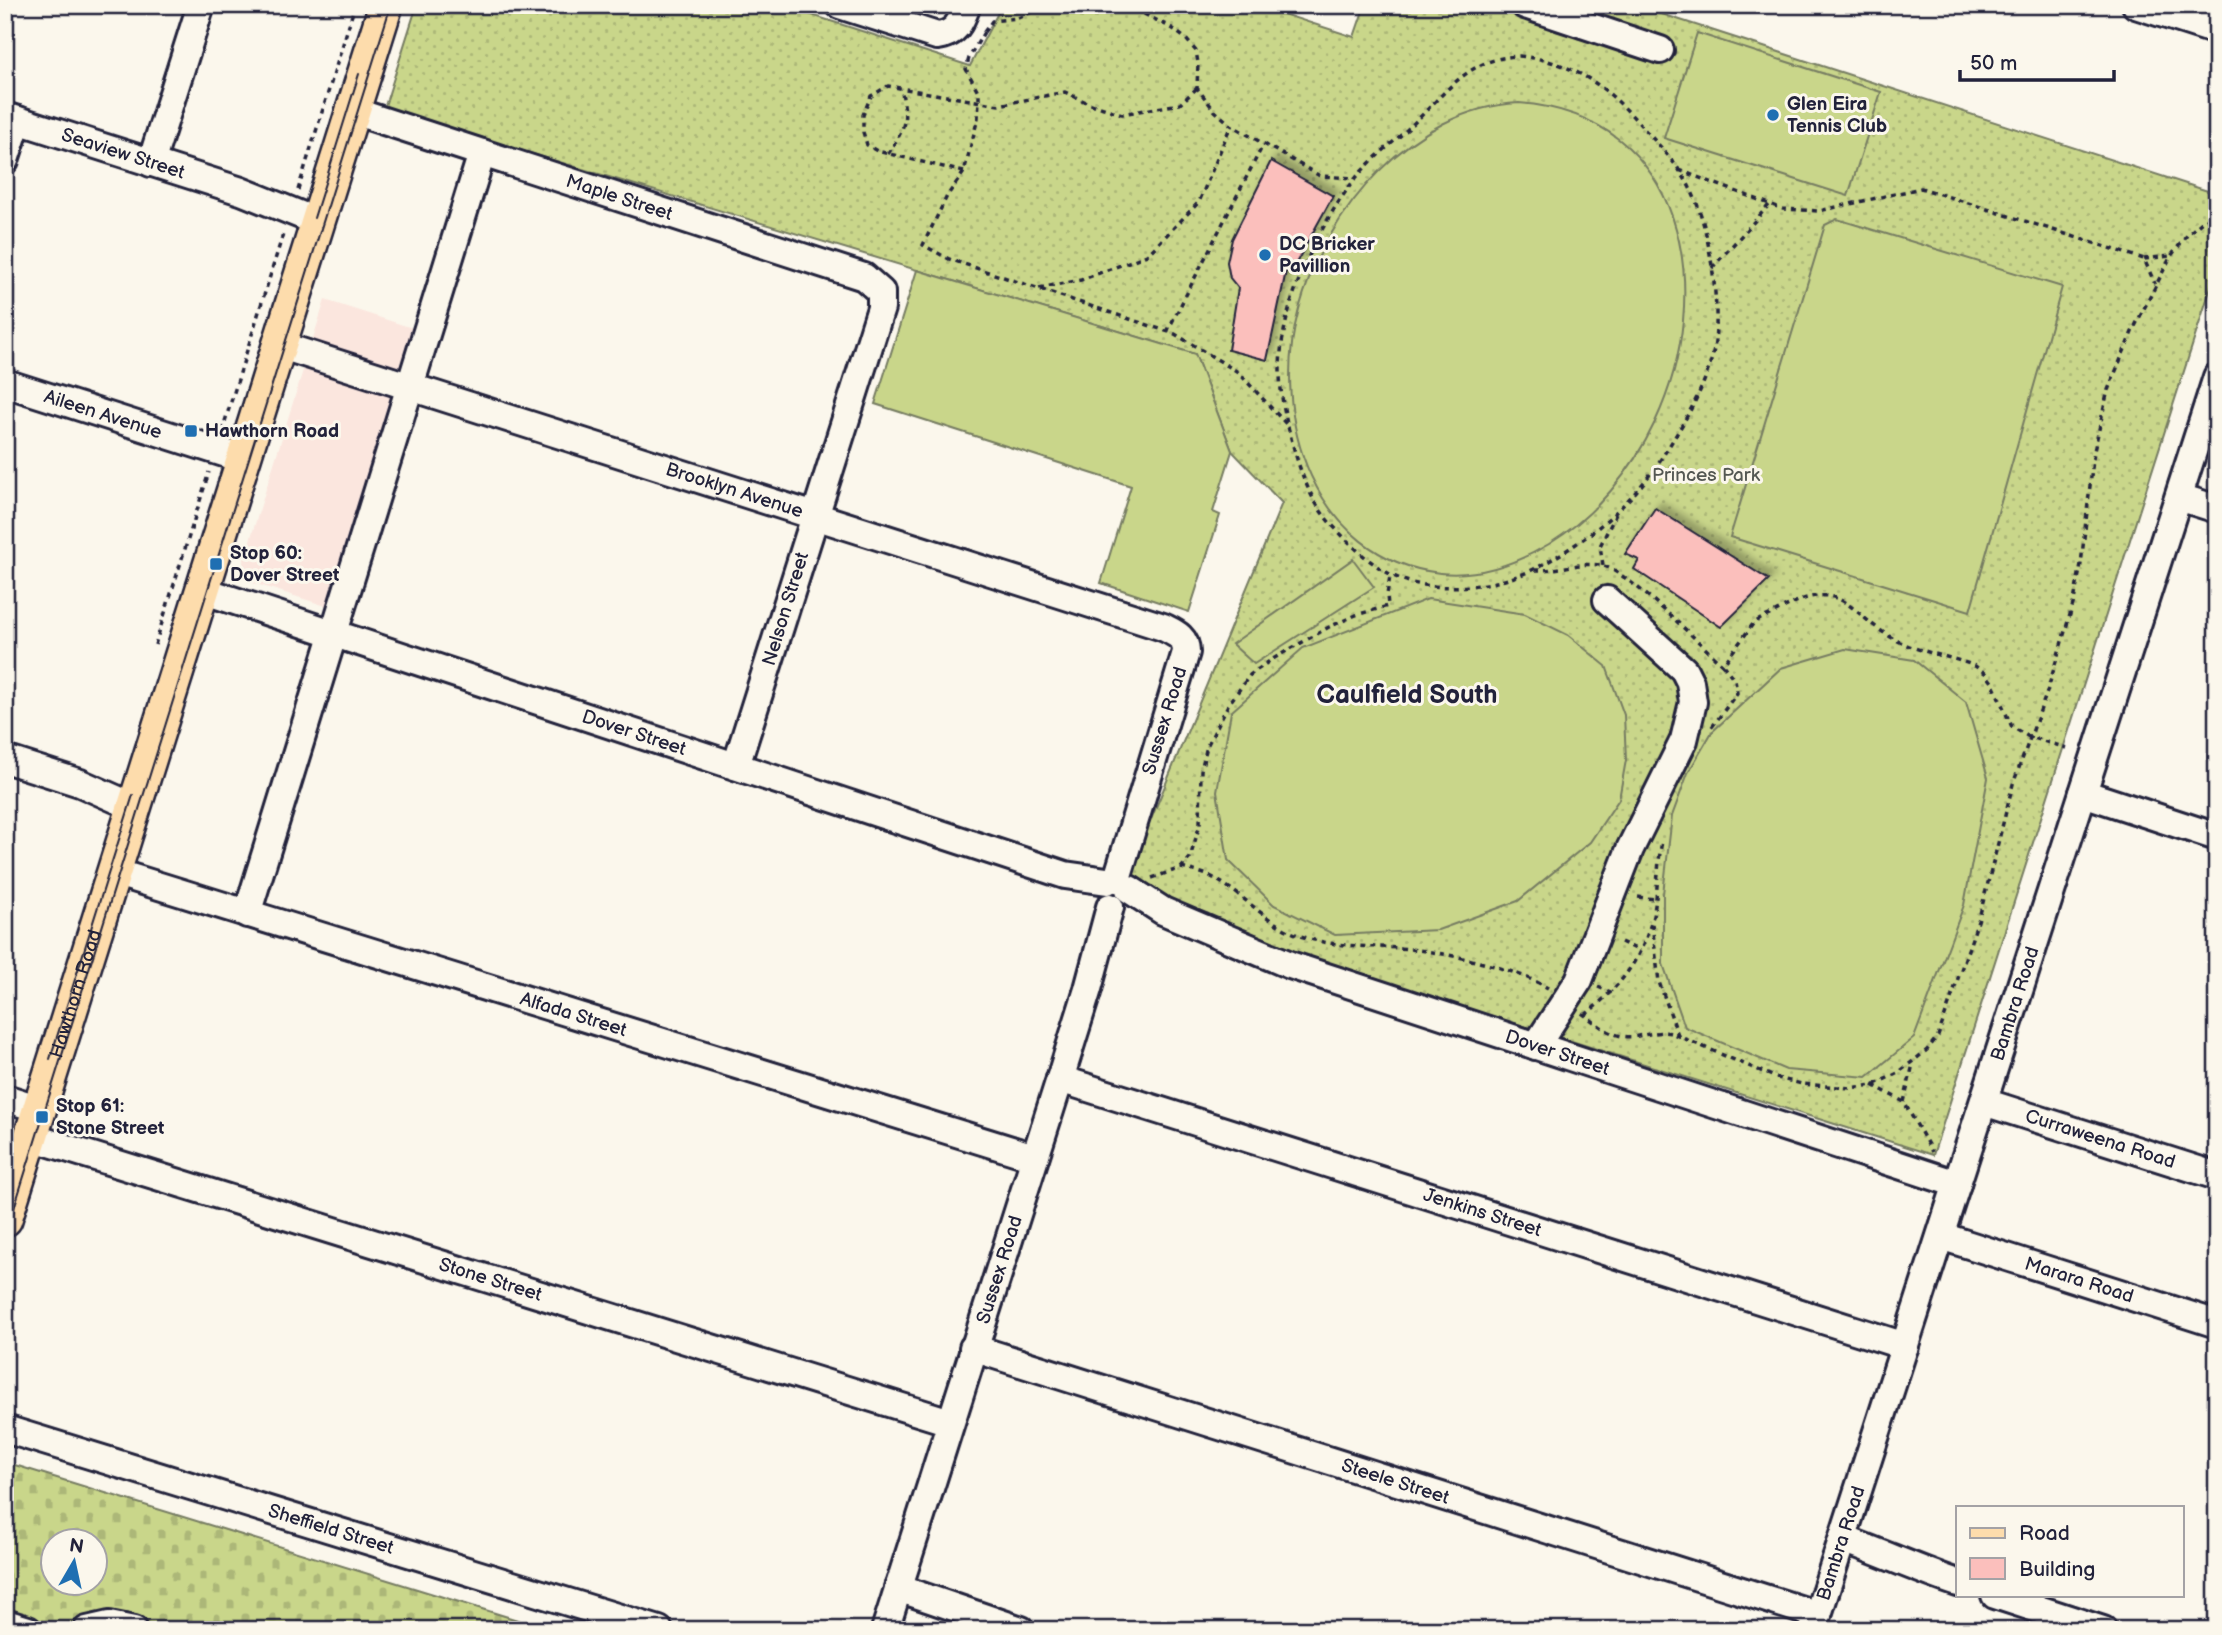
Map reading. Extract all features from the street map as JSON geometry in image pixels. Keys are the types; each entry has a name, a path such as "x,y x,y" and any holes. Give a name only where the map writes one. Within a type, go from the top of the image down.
{"main road":[{"name":"Hawthorn Road","path":"5,1219 386,5"}],"street":[{"path":"151,163 201,5"},
{"path":"840,5 937,36 966,23"},
{"path":"1525,5 1660,50"},
{"path":"2136,5 2217,32"},
{"name":"Maple Street","path":"352,111 864,277 881,292"},
{"path":"5,160 11,118"},
{"name":"Seaview Street","path":"11,118 320,214"},
{"path":"247,914 482,153"},
{"name":"Nelson Street","path":"736,766 881,308 881,292"},
{"name":"Brooklyn Avenue","path":"279,345 1163,628 1179,635 1185,643"},
{"name":"Bambra Road","path":"1816,1622 2217,377"},
{"name":"Aileen Avenue","path":"5,383 243,459"},
{"path":"2179,497 2217,509"},
{"name":"Dover Street","path":"202,590 1119,891 1290,965 1957,1184"},
{"path":"1536,1046 1576,1008 1579,980 1635,837 1684,740 1693,702 1690,682 1684,670 1607,600"},
{"name":"Sussex Road","path":"885,1630 1119,891 1129,837 1184,661 1185,643"},
{"path":"5,759 136,800"},
{"path":"2083,793 2217,837"},
{"name":"Alfada Street","path":"114,872 1034,1157"},
{"name":"Jenkins Street","path":"1060,1079 1905,1346"},
{"name":"Stone Street","path":"5,1098 35,1123 950,1422"},
{"name":"Curraweena Road","path":"1984,1102 2217,1176"},
{"name":"Marara Road","path":"1941,1236 2217,1324"},
{"name":"Steele Street","path":"973,1348 1816,1622"},
{"name":"Sheffield Street","path":"5,1429 659,1630"},
{"path":"1841,1545 1882,1553 1916,1569 1956,1582"},
{"path":"898,1588 1021,1630"},
{"path":"1998,1596 2104,1630"},
{"path":"5,1623 28,1630"},
{"path":"87,1630 109,1625 134,1630"}],"path":[{"path":"1047,5 1018,18 966,23 969,58 966,69 979,93 971,149 964,172 947,196 923,245 949,260 1167,331 1238,372 1288,426"},
{"path":"1126,5 1186,39 1196,51 1197,88 1215,111 1231,125 1320,176 1356,178"},
{"path":"1519,56 1551,60 1568,66 1592,81 1632,115 1679,170 1699,208 1712,268 1716,333 1709,370 1701,389 1655,468 1620,507 1567,550 1513,578 1439,587 1419,585 1390,576 1344,538 1324,517 1302,475 1281,393 1280,369 1289,310 1313,248 1356,178 1460,78 1490,60 1519,56"},
{"path":"964,172 877,151 867,145 863,132 863,115 871,96 888,86 999,105 1065,92 1122,114 1180,104 1197,88"},
{"path":"888,154 905,127 901,88"},
{"path":"1037,289 1081,280 1147,255 1199,202 1231,125"},
{"path":"1167,331 1263,145"},
{"path":"1679,170 1783,209 1819,211 1921,188 2144,259 2171,256"},
{"path":"1712,268 1770,205"},
{"path":"1181,868 1214,878 1276,924 1306,938 1360,947 1416,949 1474,961 1531,980 1576,1008 1604,1030 1623,1037 1664,1032 1678,1035 1724,1057 1789,1082 1842,1087 1873,1085 1898,1073 1914,1062 1938,1036 1979,918 2005,811 2047,692 2074,601 2094,452 2108,390 2132,332 2171,256 2188,234 2217,213"},
{"path":"2144,259 2152,271 2156,286"},
{"path":"1603,565 1600,546 1620,507"},
{"path":"1119,891 1181,868 1190,858 1200,824 1201,770 1207,746 1228,705 1250,676 1270,660 1329,627 1356,615 1388,606 1387,587 1390,576"},
{"path":"1710,729 1737,693 1735,680 1723,664 1753,625 1759,619 1804,597 1825,595 1834,597 1858,611 1896,640 1962,661 1985,673 1992,682 2011,727 2029,737 2067,748"},
{"path":"1662,839 1652,922 1659,982 1678,1035"},
{"path":"1638,897 1654,899"},
{"path":"1576,1008 1613,993 1631,968 1652,922"},
{"path":"1621,942 1640,951"},
{"path":"1904,1102 1914,1062"},
{"path":"1873,1085 1904,1102 1935,1158"}],"shaded area":[{"path":"325,300 431,334 345,612 247,581 241,569"}],"green space":[{"name":"Princes Park","path":"417,5 781,5 970,66 1002,5 1255,5 1354,37 1365,5 1634,5 2217,194 2217,268 1933,1155 1295,954 1151,894 1136,879 1133,870 1135,858 1282,503 1232,451 1195,354 384,109"},
{"name":"Glen Eira Tennis Club","path":"1697,33 1881,92 1848,196 1664,138"},
{"path":"1519,103 1576,115 1620,140 1652,175 1673,219 1683,267 1683,319 1674,372 1655,422 1624,474 1597,506 1566,532 1524,558 1483,571 1440,573 1397,562 1361,541 1332,511 1311,476 1297,436 1291,394 1291,351 1299,309 1312,272 1330,236 1352,202 1379,171 1409,145 1443,124 1480,109"},
{"path":"1837,219 2062,287 1970,611 1730,537 1825,225"},
{"path":"917,270 1195,354 1232,451 1213,512 1220,515 1189,612 1101,583 1131,486 875,404"},
{"path":"1353,559 1374,587 1254,664 1232,644"},
{"path":"1428,599 1525,614 1568,635 1606,666 1624,715 1626,760 1619,799 1590,842 1518,901 1438,930 1335,935 1274,905 1228,860 1217,791 1231,712 1303,648"},
{"path":"1845,649 1914,660 1966,702 1988,778 1964,905 1914,1038 1867,1077 1786,1070 1685,1027 1663,964 1663,894 1672,816 1688,773 1712,732 1781,668"},
{"path":"5,1462 550,1630 5,1630"}],"building":[{"name":"DC Bricker Pavillion","path":"1271,161 1333,196 1295,265 1288,262 1267,360 1228,350 1238,288 1230,278 1227,262 1232,239"},
{"path":"1655,508 1769,580 1721,627 1634,569 1639,560 1625,554"}],"tram line":[{"path":"5,1237 391,5"},
{"path":"314,218 359,74"},
{"path":"50,1059 133,795"}],"place":[{"name":"Glen Eira Tennis Club","path":"1773,115"},
{"name":"DC Bricker Pavillion","path":"1265,255"},
{"name":"Hawthorn Road","path":"191,431"},
{"name":"Stop 60: Dover Street","path":"216,564"},
{"name":"Stop 61: Stone Street","path":"42,1117"}],"district":[{"name":"Caulfield South","path":"1407,695"}]}
